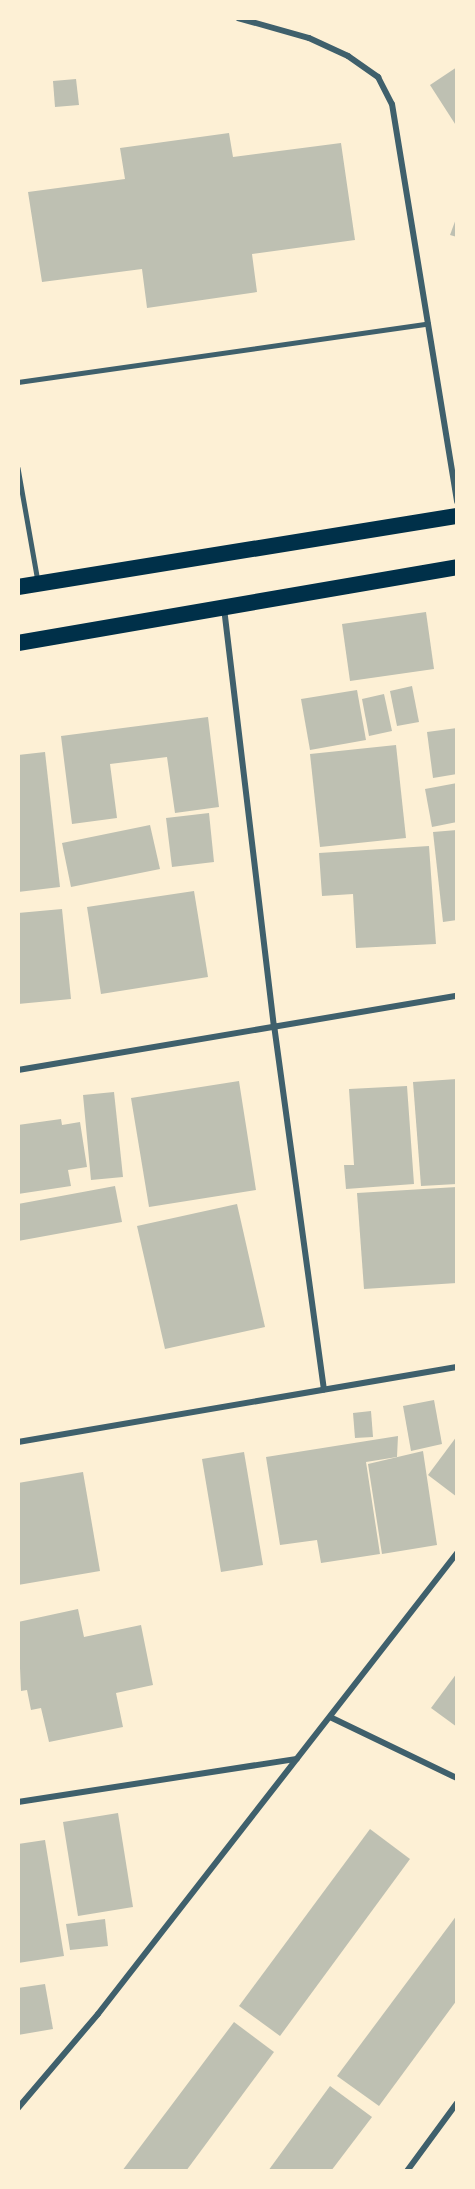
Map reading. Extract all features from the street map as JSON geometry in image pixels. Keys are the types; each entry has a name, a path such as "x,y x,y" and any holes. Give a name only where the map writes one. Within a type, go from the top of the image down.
{"highway":[{"path":"18,587 457,516"},
{"path":"18,643 457,567"}],"street":[{"path":"238,18 309,38 348,56 378,77 392,104 457,502"},
{"path":"224,606 274,1025 324,1390"},
{"path":"18,1070 274,1025 457,996"},
{"path":"18,1442 457,1367"},
{"path":"18,2108 106,2005 457,1553"},
{"path":"330,1717 457,1778"},
{"path":"18,1802 297,1759"},
{"path":"407,2171 457,2103"}],"lane":[{"path":"18,382 428,324"},
{"path":"18,468 39,584"}],"building":[{"path":"457,67 457,127 430,85"},
{"path":"76,79 79,105 55,107 53,81"},
{"path":"229,133 233,157 341,143 355,240 252,254 257,292 147,308 142,269 42,282 28,192 125,179 120,148"},
{"path":"457,216 457,237 450,235"},
{"path":"426,612 434,669 350,681 342,624"},
{"path":"412,686 419,722 397,726 390,691"},
{"path":"357,690 366,740 310,750 301,699"},
{"path":"384,694 392,731 369,736 362,699"},
{"path":"208,717 219,807 175,813 167,757 110,764 117,818 72,824 61,736"},
{"path":"457,728 457,774 433,778 427,732"},
{"path":"396,745 406,838 320,847 310,754"},
{"path":"45,752 60,887 18,892 18,755"},
{"path":"457,783 457,822 432,827 425,789"},
{"path":"209,813 214,862 172,867 166,818"},
{"path":"150,825 160,869 71,887 62,843"},
{"path":"457,830 457,920 443,922 433,832"},
{"path":"429,846 436,944 356,948 353,894 322,896 319,853"},
{"path":"194,891 208,977 101,994 87,907"},
{"path":"62,909 71,999 18,1004 18,913"},
{"path":"457,1079 457,1184 421,1186 413,1082"},
{"path":"239,1081 256,1190 149,1207 131,1098"},
{"path":"407,1086 414,1184 346,1189 344,1165 354,1165 349,1089"},
{"path":"114,1092 123,1177 91,1180 83,1095"},
{"path":"61,1119 62,1125 80,1122 87,1167 68,1170 71,1186 18,1194 18,1125"},
{"path":"115,1186 122,1222 18,1241 18,1204"},
{"path":"457,1187 457,1283 364,1289 357,1193"},
{"path":"237,1204 265,1327 165,1349 137,1226"},
{"path":"434,1400 442,1444 411,1451 403,1406"},
{"path":"371,1411 373,1437 355,1438 353,1413"},
{"path":"398,1436 397,1457 366,1462 380,1554 321,1563 317,1540 280,1545 266,1457"},
{"path":"457,1436 457,1497 428,1475"},
{"path":"423,1451 437,1545 382,1554 368,1464"},
{"path":"244,1452 263,1565 221,1572 202,1459"},
{"path":"83,1472 100,1571 18,1585 18,1483"},
{"path":"78,1609 84,1637 141,1625 153,1685 116,1693 123,1727 49,1742 41,1708 31,1710 27,1690 21,1691 18,1622"},
{"path":"457,1673 457,1727 431,1708"},
{"path":"118,1813 133,1907 78,1916 63,1822"},
{"path":"370,1829 410,1859 280,2036 239,2006"},
{"path":"45,1840 64,1956 18,1963 18,1844"},
{"path":"457,1915 457,2000 379,2106 337,2076"},
{"path":"105,1919 108,1946 70,1950 66,1924"},
{"path":"45,1984 53,2029 18,2035 18,1988"},
{"path":"234,2022 274,2052 186,2171 122,2171"},
{"path":"330,2086 372,2117 331,2171 268,2171"}]}
